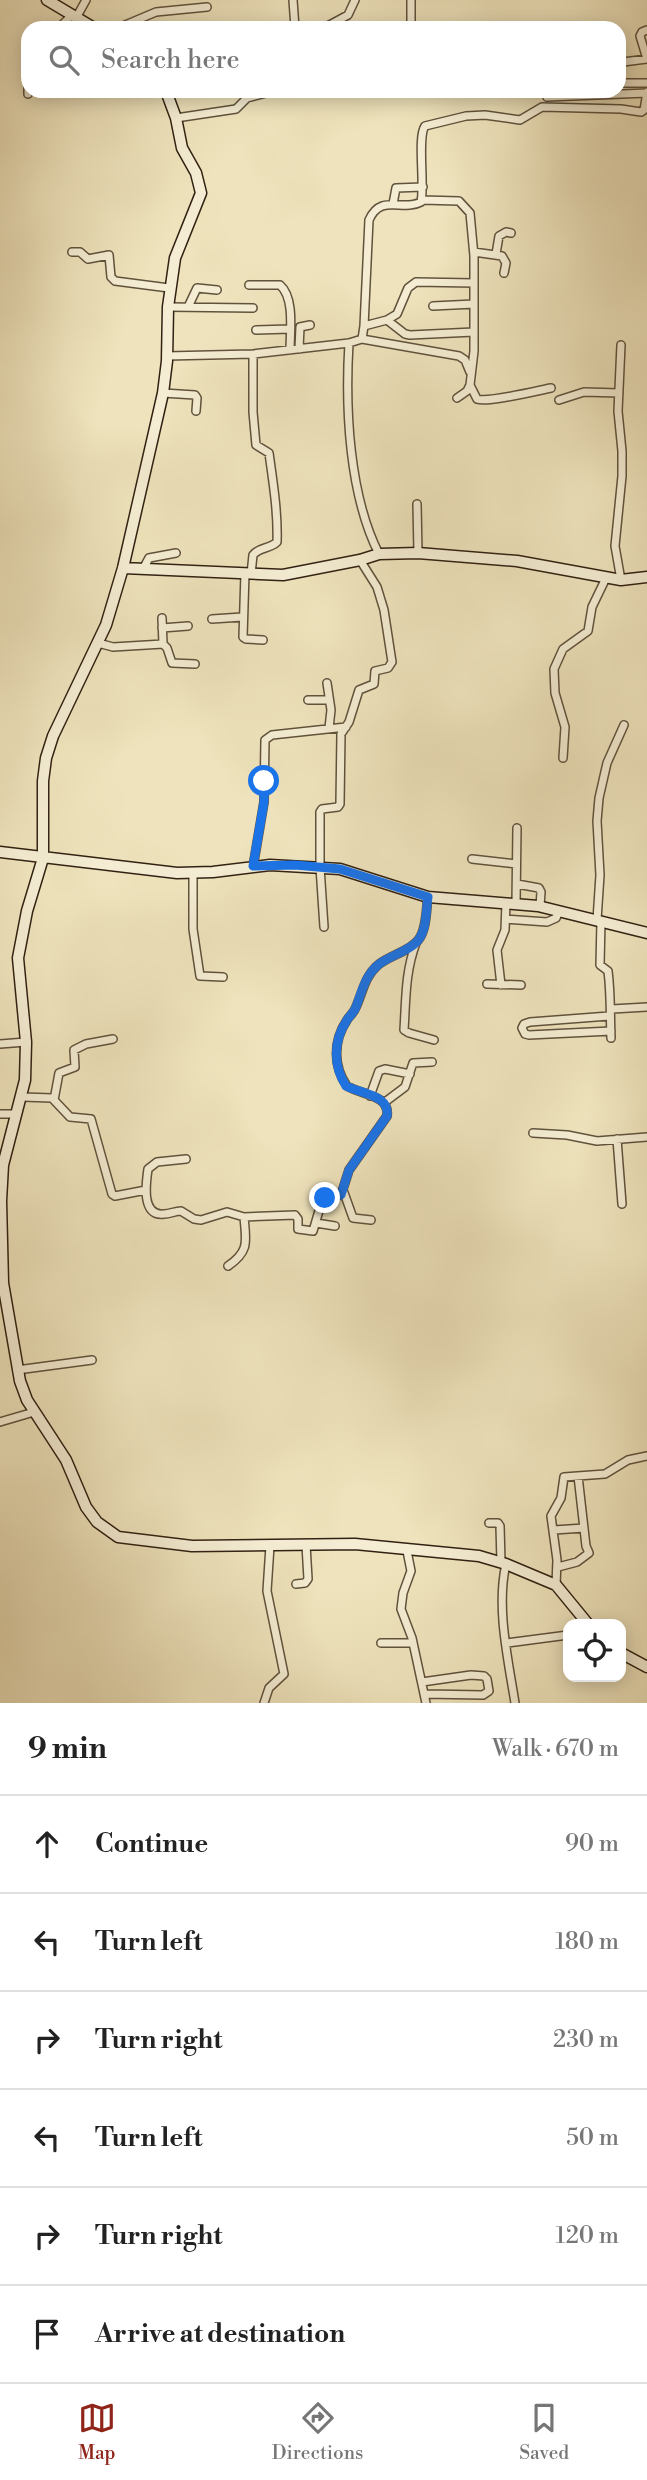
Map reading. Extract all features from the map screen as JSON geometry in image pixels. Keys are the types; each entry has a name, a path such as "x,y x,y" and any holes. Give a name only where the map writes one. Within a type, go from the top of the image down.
{"street":[{"path":"47,0 82,21"},
{"path":"68,21 86,0"},
{"path":"293,0 294,21"},
{"path":"337,21 348,15 355,0"},
{"path":"411,0 411,21"},
{"path":"135,21 156,12 208,7"},
{"path":"626,62 647,59 639,36 647,30"},
{"path":"626,83 647,83"},
{"path":"422,200 421,134 425,126 466,116 485,115 520,120 542,107 641,112 647,93 626,94"},
{"path":"169,98 182,148 196,173 201,193 174,258 169,288 163,393 123,568 106,625 53,736 46,758 43,781 43,858 27,911 18,958 26,1041 25,1080 1,1180 2,1283 23,1391 66,1460 86,1507 97,1522 118,1537 192,1546 355,1544 479,1556 504,1563 556,1585 584,1619"},
{"path":"176,118 236,109 246,98"},
{"path":"393,204 396,188 423,187"},
{"path":"362,339 369,220 377,208 393,204 414,205 422,200 459,201 470,213 474,253 474,332 470,385 477,399 481,401 551,388"},
{"path":"496,254 501,233 511,233"},
{"path":"72,253 80,252 88,259 108,256 111,277 115,281 169,288"},
{"path":"474,253 496,254 505,259 504,273"},
{"path":"364,326 387,320 397,314 408,288 416,282 474,283"},
{"path":"249,285 282,287 285,290 290,314 290,350"},
{"path":"188,307 197,288 217,290"},
{"path":"433,306 474,304"},
{"path":"168,307 253,308"},
{"path":"387,320 410,335 474,332"},
{"path":"299,349 300,327 310,325"},
{"path":"256,330 290,329"},
{"path":"167,356 253,354 349,343 362,339 459,356 470,372"},
{"path":"349,343 347,370 351,451 370,537 379,554"},
{"path":"621,345 618,411 622,476 615,546 621,580"},
{"path":"253,354 255,439 258,447 269,453 276,505 277,542 253,555 248,574 243,636 246,639 263,640"},
{"path":"457,398 467,391 470,385"},
{"path":"559,400 583,392 619,393"},
{"path":"163,393 195,395 196,411"},
{"path":"417,504 418,553"},
{"path":"143,569 149,558 176,553"},
{"path":"123,568 283,575 379,554 418,553 517,561 621,580 647,577"},
{"path":"324,927 320,812 340,804 341,734 360,688 374,684 375,671 388,668 392,662 384,610 377,587 360,560"},
{"path":"563,758 565,727 555,693 554,669 563,649 588,631 592,607 607,578"},
{"path":"212,619 243,617"},
{"path":"162,618 163,644 172,663 195,664"},
{"path":"162,628 188,626"},
{"path":"98,643 113,647 163,644"},
{"path":"327,683 331,710 329,728"},
{"path":"308,701 329,700"},
{"path":"624,725 607,763 597,821 600,875 599,956 600,964 608,971 611,1012 611,1035 529,1035 525,1034 522,1028 530,1022 611,1012 647,1007"},
{"path":"253,866 264,802 265,740 272,735 346,726"},
{"path":"500,985 497,950 517,884 517,828"},
{"path":"0,852 193,874 253,866 320,867 361,874 428,897 540,906 647,933"},
{"path":"472,859 516,864"},
{"path":"193,874 193,929 201,976 223,977"},
{"path":"517,884 539,888 540,906"},
{"path":"428,897 424,928 411,956 405,989 404,1030 434,1040"},
{"path":"506,919 547,922 556,918 559,911"},
{"path":"186,1159 153,1164 148,1169 146,1190 150,1210 161,1214 181,1210 194,1219 201,1220 227,1212 244,1217 295,1215 298,1229 312,1232 323,1200 330,1195 340,1195 349,1170 387,1116 388,1108 385,1102 346,1086 341,1078 335,1054 337,1042 355,1010 370,972 391,955 416,942"},
{"path":"487,984 521,985"},
{"path":"54,1100 59,1073 75,1067 74,1050 86,1044 113,1039"},
{"path":"0,1044 26,1041"},
{"path":"385,1102 405,1087 413,1063 432,1062"},
{"path":"370,1096 379,1071 385,1069 410,1074"},
{"path":"22,1097 49,1097 70,1116 91,1119 112,1194 116,1196 146,1190"},
{"path":"0,1114 15,1114"},
{"path":"533,1133 567,1135 597,1141 647,1137"},
{"path":"617,1139 622,1204"},
{"path":"343,1190 353,1218 371,1220"},
{"path":"228,1266 244,1252 244,1217"},
{"path":"316,1223 335,1226"},
{"path":"18,1370 92,1360"},
{"path":"0,1422 34,1412"},
{"path":"556,1585 558,1567 551,1516 561,1498 563,1479 568,1476 605,1474 628,1460 647,1457"},
{"path":"558,1567 577,1562 588,1555 578,1476"},
{"path":"489,1523 498,1523 500,1526 504,1563 501,1606 515,1703"},
{"path":"554,1530 584,1528"},
{"path":"296,1584 304,1583 308,1579 306,1545"},
{"path":"264,1703 269,1688 284,1674 267,1591 270,1546"},
{"path":"407,1551 411,1571 403,1593 401,1609 413,1643 425,1699 484,1695 489,1691 484,1676 471,1675 422,1682"},
{"path":"508,1643 563,1636"},
{"path":"381,1643 413,1643"},
{"path":"626,1656 647,1667"}],"route":[{"path":"264,781 264,802 253,866 295,865 340,869 428,897 421,936 370,972 355,1010 337,1042 335,1054 341,1078 346,1086 385,1102 388,1108 387,1116 349,1170 341,1195 325,1198"}]}
